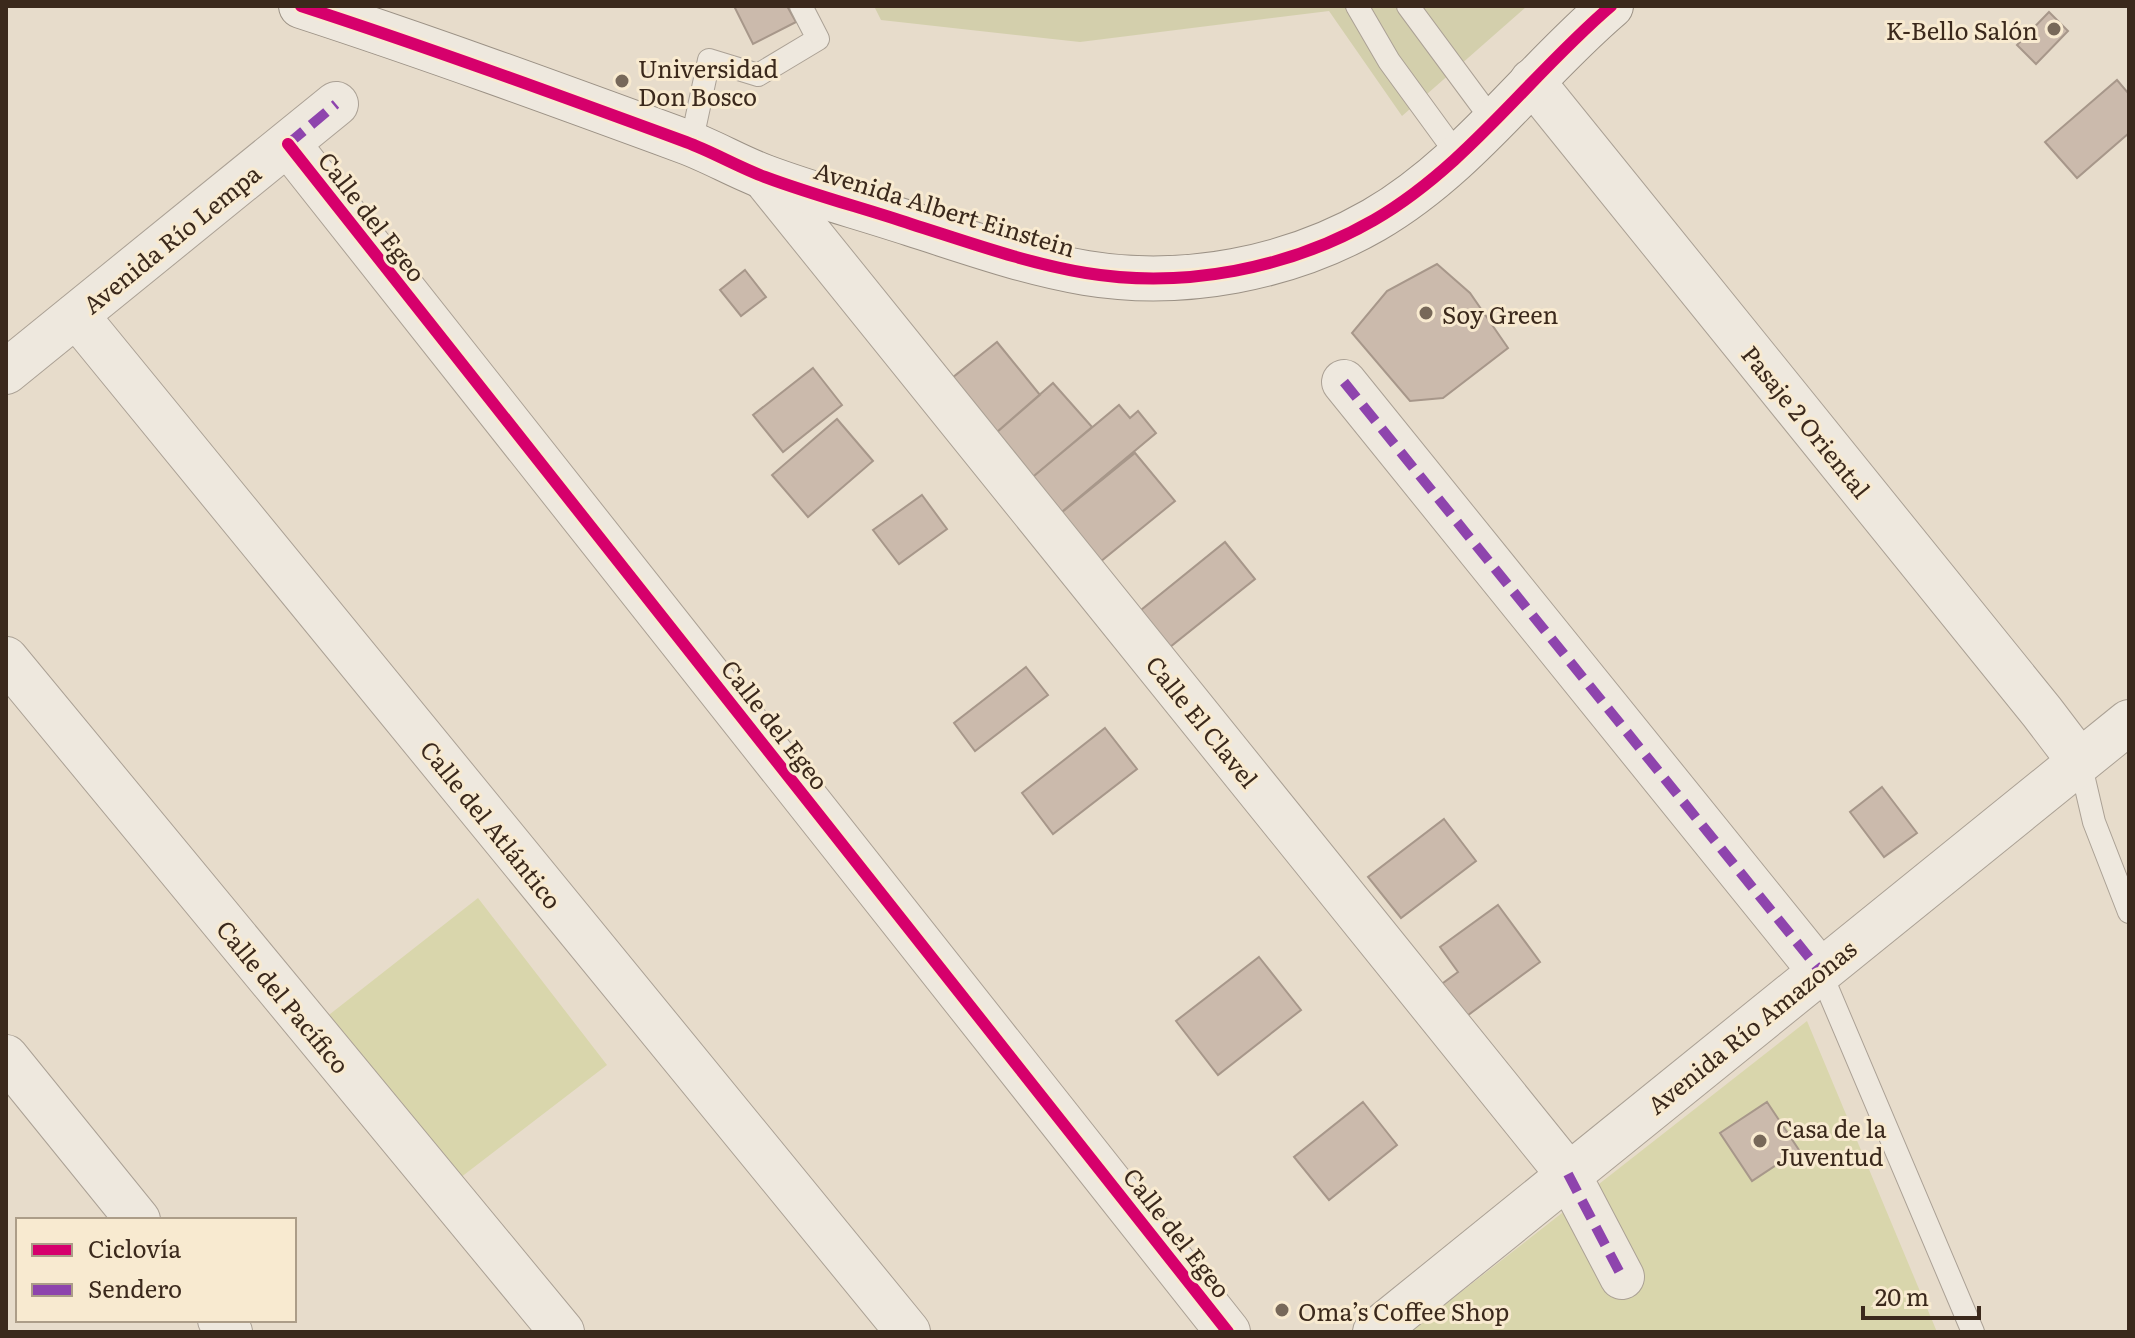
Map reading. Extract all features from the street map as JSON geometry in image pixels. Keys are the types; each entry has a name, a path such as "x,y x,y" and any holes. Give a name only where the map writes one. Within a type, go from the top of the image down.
{"street":[{"name":"Avenida Albert Einstein","path":"301,6 691,144 764,177 1020,258 1087,273 1154,278 1214,274 1254,266 1320,246 1372,221 1414,194 1459,157 1532,81 1611,6"},
{"name":"Pasaje 2 Oriental","path":"1532,81 2080,762"},
{"name":"Avenida Río Lempa","path":"6,372 336,104"},
{"name":"Calle del Egeo","path":"288,144 1228,1332"},
{"name":"Calle El Clavel","path":"764,177 1568,1174 1622,1277"},
{"name":"Calle del Atlántico","path":"76,315 908,1332"},
{"path":"1344,382 1820,971"},
{"name":"Calle del Pacífico","path":"6,659 562,1332"},
{"name":"Avenida Río Amazonas","path":"1375,1332 2129,722"},
{"path":"6,1057 136,1218"}],"lane":[{"path":"691,144 709,60 758,75 818,39 801,6"},
{"path":"1357,6 1389,61 1459,157"},
{"path":"1408,6 1493,121"},
{"path":"2080,762 2094,822 2129,912"},
{"path":"1820,971 1973,1332"}],"shaded area":[{"path":"874,6 1527,6 1402,116 1329,11 1080,42 881,20"},
{"path":"478,898 607,1065 443,1191 311,1029"},
{"path":"1807,1021 1937,1332 1410,1332"}],"building":[{"path":"734,6 787,6 796,22 753,44"},
{"path":"2049,12 2068,31 2036,64 2017,45"},
{"path":"2117,80 2129,94 2129,133 2077,178 2045,142"},
{"name":"Soy Green","path":"1437,264 1470,293 1508,348 1443,398 1410,401 1352,333 1387,291"},
{"path":"745,270 766,297 741,316 720,290"},
{"path":"997,342 1040,395 996,433 952,378"},
{"path":"813,368 842,405 783,452 753,415"},
{"path":"1053,383 1092,427 1016,491 981,446"},
{"path":"1119,405 1130,418 1138,411 1156,433 1045,526 1016,491"},
{"path":"837,419 873,461 808,517 772,475"},
{"path":"1135,453 1175,501 1084,575 1045,526"},
{"path":"922,495 947,529 899,564 873,530"},
{"path":"1225,542 1255,579 1155,659 1125,623"},
{"path":"1026,667 1048,695 975,751 954,723"},
{"path":"1105,728 1137,769 1053,834 1022,793"},
{"path":"1882,787 1917,833 1884,857 1850,812"},
{"path":"1444,819 1476,861 1401,918 1368,877"},
{"path":"1498,905 1540,962 1452,1027 1428,994 1458,972 1440,947"},
{"path":"1259,957 1301,1010 1218,1075 1176,1021"},
{"path":"1363,1102 1397,1145 1329,1200 1294,1157"},
{"name":"Casa de la Juventud","path":"1767,1102 1799,1150 1752,1181 1720,1133"}],"marked path":[{"path":"288,144 336,104"},
{"path":"1344,382 1820,971"},
{"path":"1568,1174 1622,1277"}],"cycle path":[{"path":"301,6 590,107 820,196 1041,264 1086,273 1160,278 1197,276 1271,263 1341,237 1374,220 1408,198 1468,147 1611,6"},
{"path":"288,144 1228,1332"}],"place":[{"name":"K-Bello Salón","path":"2054,29"},
{"name":"Universidad Don Bosco","path":"622,81"},
{"name":"Soy Green","path":"1426,313"},
{"name":"Casa de la Juventud","path":"1760,1141"},
{"name":"Oma’s Coffee Shop","path":"1282,1310"}]}
